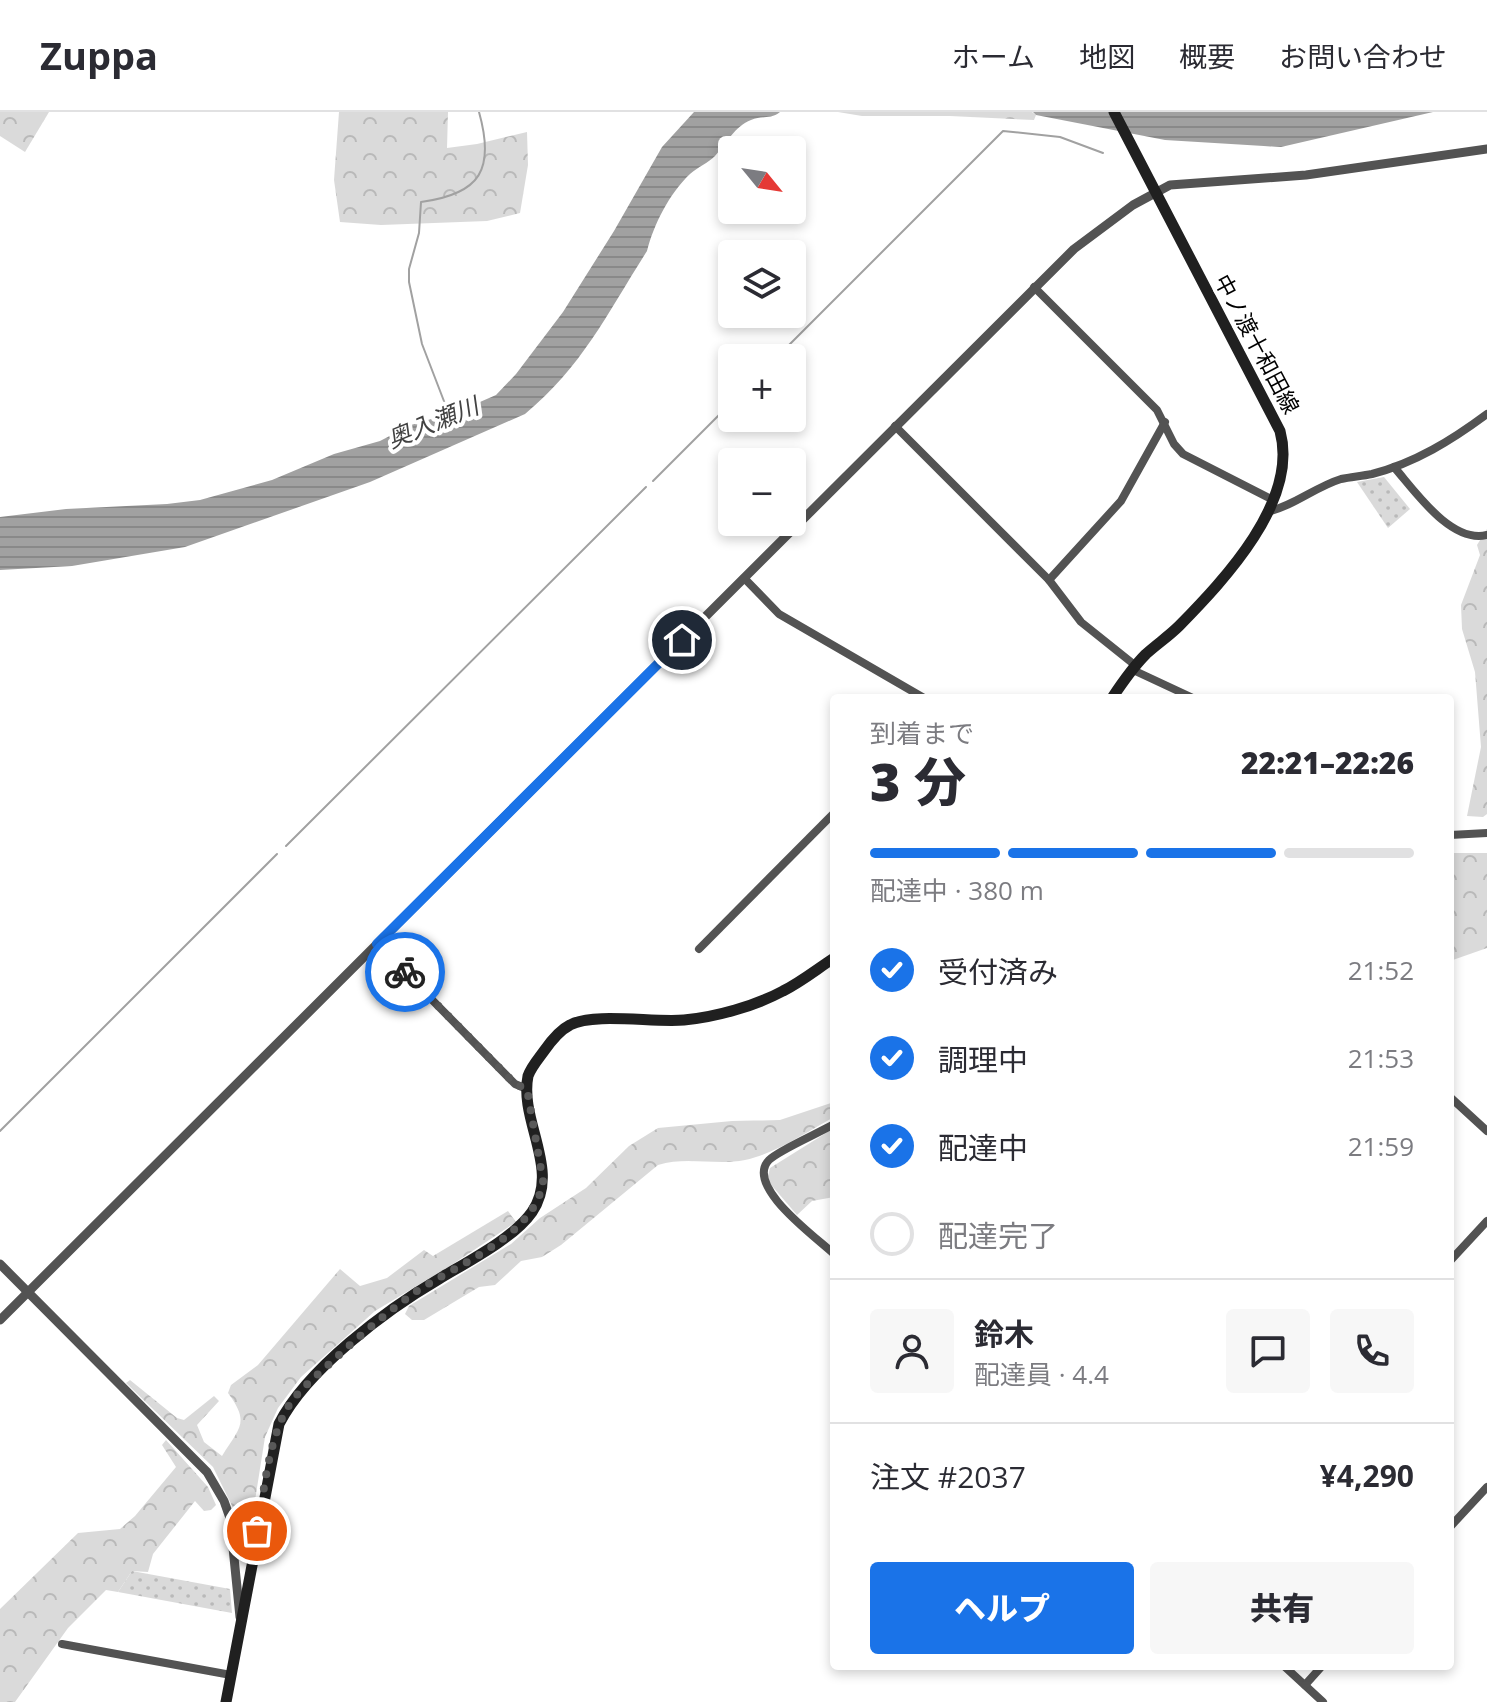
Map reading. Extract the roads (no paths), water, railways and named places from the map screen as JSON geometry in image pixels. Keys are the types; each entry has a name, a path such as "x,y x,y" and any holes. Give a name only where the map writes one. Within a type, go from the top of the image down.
{"main road":[{"name":"中ノ渡十和田線","path":"1114,112 1280,431 1285,457 1273,500 1238,559 1180,625 1134,668 1115,694"},
{"path":"226,1702 276,1436 288,1407 300,1391 348,1346 416,1292 523,1223 540,1199 543,1181 527,1089 531,1069 549,1044 570,1024 593,1019 652,1022 717,1014 784,991 830,961"}],"street":[{"path":"0,1320 1074,249 1155,191 1170,185 1306,175 1487,149"},
{"path":"1034,287 1157,410 1174,444 1183,454 1273,500"},
{"path":"1267,512 1284,508 1339,480 1394,467 1454,439 1487,414"},
{"path":"1049,580 1121,501 1165,422"},
{"path":"895,426 1049,580 1081,622 1134,668 1185,694"},
{"path":"1394,467 1447,524 1462,534 1476,538 1487,535"},
{"path":"744,578 779,614 917,694"},
{"path":"699,949 830,817"},
{"path":"1454,835 1487,833"},
{"path":"377,944 515,1084 527,1089"},
{"path":"1454,1101 1487,1131"},
{"path":"830,1126 775,1155 763,1171 768,1192 830,1250"},
{"path":"1454,1257 1487,1221"},
{"path":"0,1264 207,1472 230,1518 241,1627"},
{"path":"1454,1523 1487,1487"},
{"path":"62,1644 231,1675"},
{"path":"1288,1670 1323,1702"},
{"path":"1305,1685 1318,1670"}],"water":[{"name":"奥入瀬川","path":"694,112 780,112 745,123 731,136 718,136 718,152 675,191 663,210 647,251 593,337 563,377 525,414 370,482 185,547 72,566 0,570 0,517 200,500 272,480 438,417 439,411 450,406 457,412 496,395 563,312 662,147"},
{"path":"1033,112 1433,112 1281,147 1165,140"}],"waterway":[{"name":"奥入瀬川","path":"447,409 422,344 409,269 419,233 421,202 458,193 470,185 484,163 484,132 479,112"},
{"path":"790,344 1003,131 1060,137 1103,153"},
{"path":"653,481 718,416"},
{"path":"286,846 646,487"},
{"path":"0,1131 277,854"}]}
